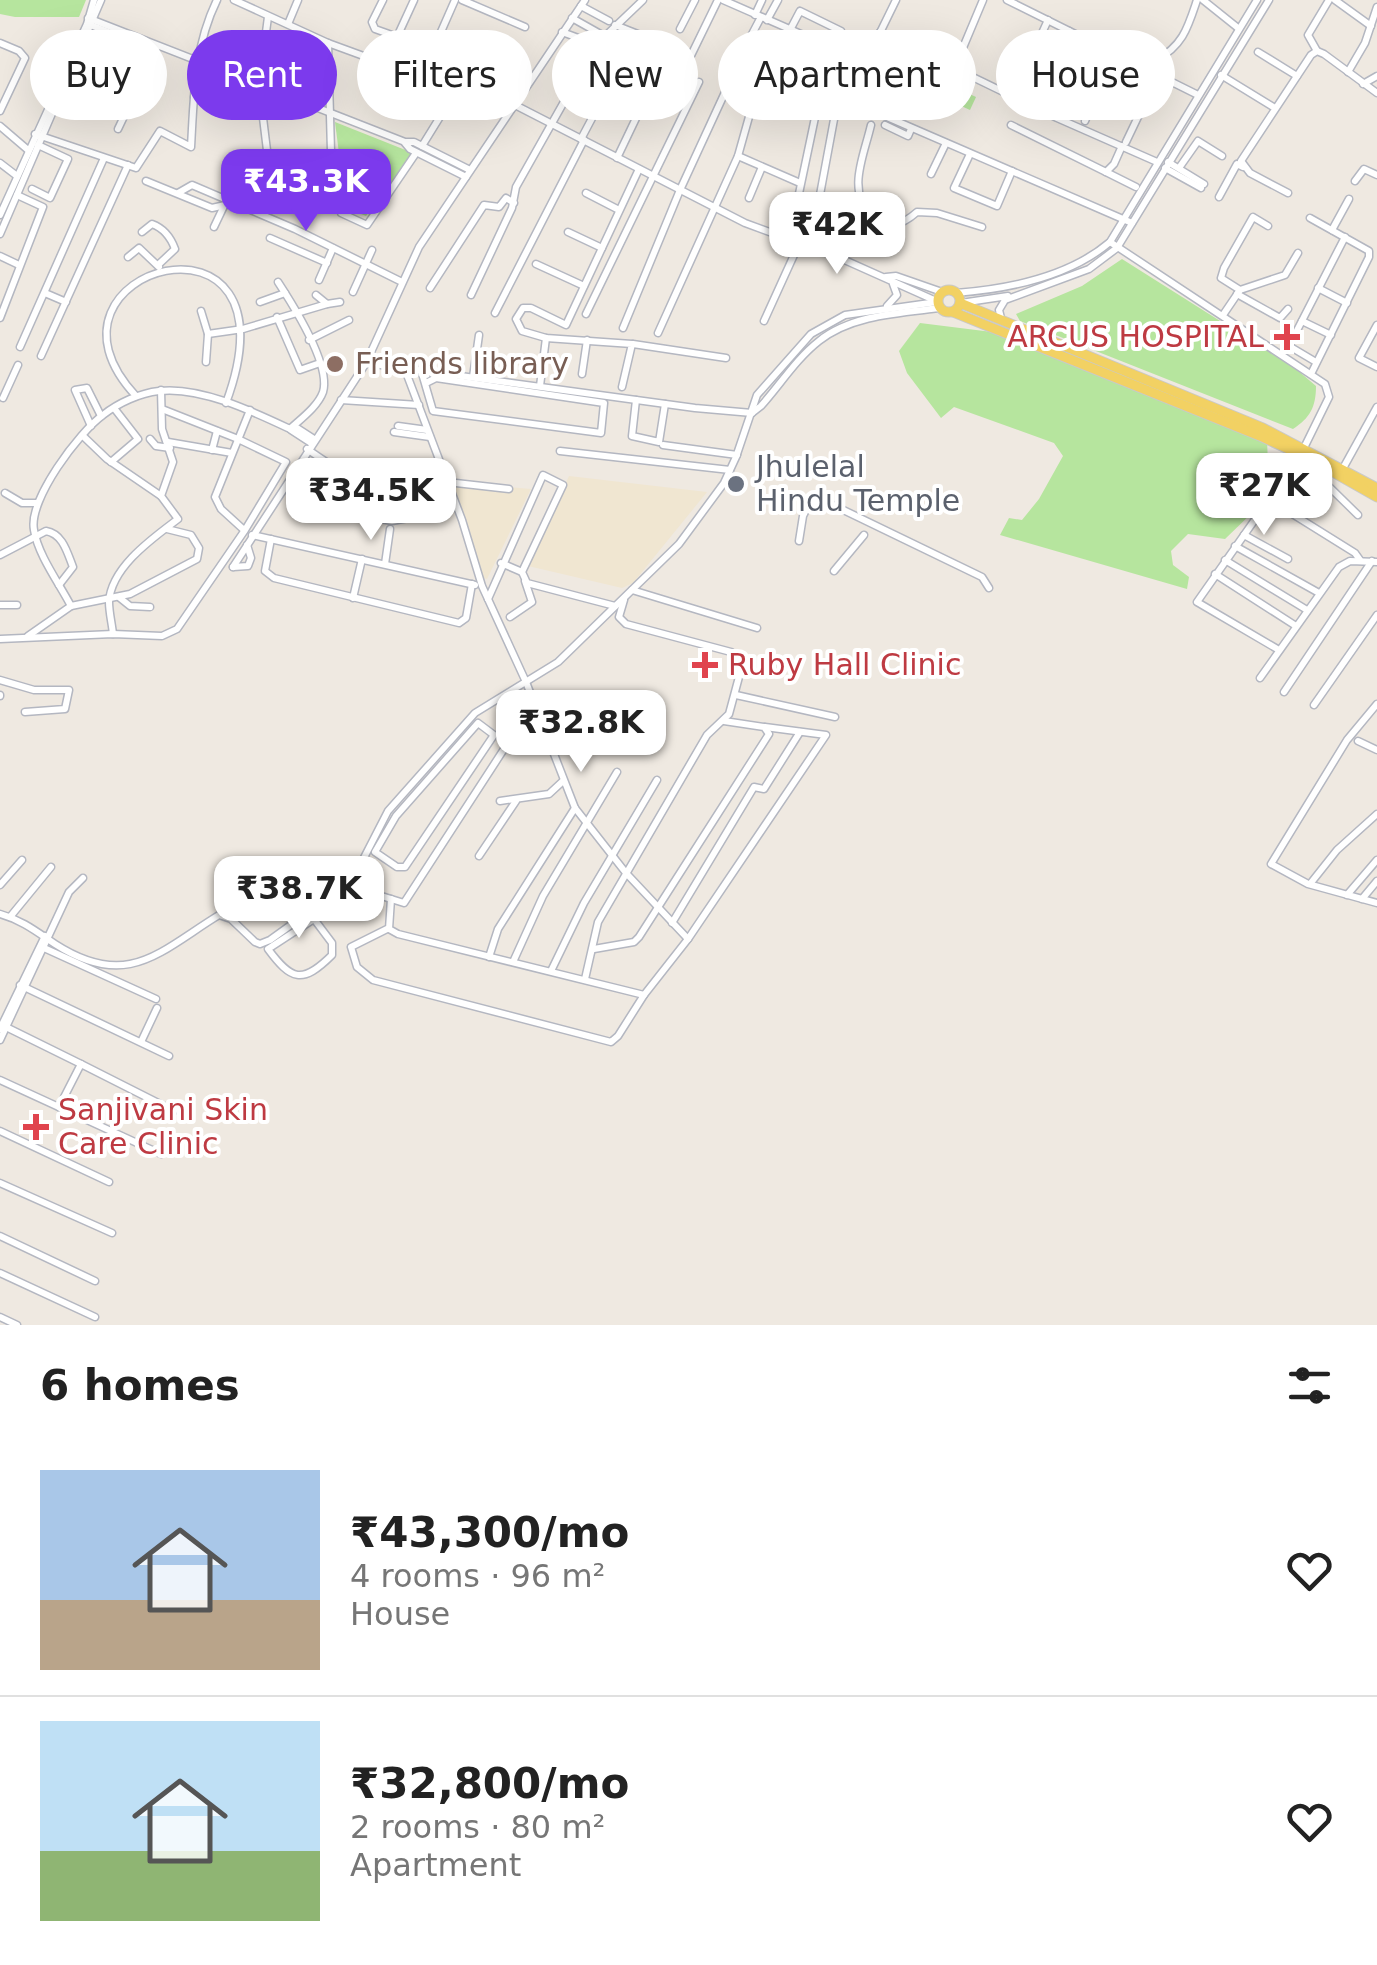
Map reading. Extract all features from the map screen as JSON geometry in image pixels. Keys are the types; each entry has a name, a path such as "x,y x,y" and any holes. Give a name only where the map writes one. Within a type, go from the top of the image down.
{"main road":[{"path":"940,301 956,302 1002,320 1377,488"},
{"path":"940,301 956,302 1018,336 1305,454"},
{"path":"1341,471 1377,498"}],"street":[{"path":"87,30 98,0"},
{"path":"204,30 216,0"},
{"path":"234,0 301,30"},
{"path":"258,12 263,0"},
{"path":"288,24 298,0"},
{"path":"380,30 372,22 383,0"},
{"path":"400,30 414,0"},
{"path":"442,30 455,0"},
{"path":"462,0 525,27"},
{"path":"608,30 644,0"},
{"path":"680,29 695,0"},
{"path":"698,43 720,0 790,30 800,11 839,30"},
{"path":"761,18 762,0"},
{"path":"755,30 778,0"},
{"path":"881,30 894,2 884,0"},
{"path":"970,30 982,0"},
{"path":"1007,0 1068,30"},
{"path":"1175,48 1187,32 1200,0 1238,28"},
{"path":"956,302 1051,274 1084,260 1110,242 1257,0"},
{"path":"1002,320 1000,305 1089,268 1117,248 1270,0"},
{"path":"1371,26 1332,0 1308,35 1317,51 1377,94"},
{"path":"563,30 583,3 629,30"},
{"path":"1348,72 1377,6"},
{"path":"266,30 268,17"},
{"path":"572,18 593,30"},
{"path":"1044,30 1048,20"},
{"path":"90,22 120,30"},
{"path":"0,234 90,22"},
{"path":"0,43 25,58 0,110"},
{"path":"532,77 552,47"},
{"path":"1243,167 1243,154 1317,51"},
{"path":"1258,52 1297,76"},
{"path":"1212,70 1275,108"},
{"path":"976,76 1156,162"},
{"path":"1364,84 1377,76"},
{"path":"1175,83 1206,100"},
{"path":"623,328 718,108"},
{"path":"532,115 714,207 940,301"},
{"path":"337,118 404,142 468,174"},
{"path":"0,215 28,150 47,120"},
{"path":"118,129 122,120"},
{"path":"38,139 136,168 160,131 191,146 193,120"},
{"path":"263,120 270,175"},
{"path":"329,120 338,208 344,215 367,225 438,120"},
{"path":"0,639 171,634 249,533 366,363 419,248 504,120"},
{"path":"471,296 514,203 516,187 554,120"},
{"path":"496,313 592,120"},
{"path":"617,158 635,120"},
{"path":"586,314 679,120"},
{"path":"658,333 738,156 748,120"},
{"path":"815,120 797,203 815,212"},
{"path":"764,321 815,212 836,120"},
{"path":"893,120 1132,223"},
{"path":"1106,172 1136,120"},
{"path":"872,125 858,184 858,202 871,217 890,226 902,225 917,212 982,227"},
{"path":"885,125 908,136 911,128"},
{"path":"1011,125 1136,187"},
{"path":"0,126 28,150"},
{"path":"32,189 50,198 68,159 38,139"},
{"path":"1179,168 1198,141 1222,156"},
{"path":"931,174 946,143"},
{"path":"970,154 954,188 997,206 1012,171"},
{"path":"738,156 800,183"},
{"path":"20,347 104,158"},
{"path":"0,163 17,176"},
{"path":"1218,197 1237,164 1288,192"},
{"path":"41,356 128,165"},
{"path":"1167,165 1179,168 1202,186 1167,165"},
{"path":"749,198 762,166"},
{"path":"638,169 566,325 523,308 516,320 518,328 546,338 632,344 726,358"},
{"path":"1355,181 1364,170 1377,175"},
{"path":"146,181 212,208 235,202"},
{"path":"178,194 192,185 402,282"},
{"path":"586,193 620,210"},
{"path":"0,318 44,207 17,195"},
{"path":"430,288 484,205 499,207 506,198 514,203"},
{"path":"1332,230 1349,199"},
{"path":"214,227 224,205"},
{"path":"835,256 852,246 870,227 871,217"},
{"path":"1268,226 1253,217 1222,278 1280,318 1288,309"},
{"path":"1310,218 1369,251 1312,372"},
{"path":"136,396 111,362 105,343 109,318 121,295 140,278 160,268 175,249 159,227 152,224 142,232"},
{"path":"568,232 602,248"},
{"path":"1317,362 1289,346 1345,237"},
{"path":"270,238 326,263"},
{"path":"1110,242 1326,384 1329,397 1305,454 1197,602 1280,650"},
{"path":"128,257 139,248 156,267 204,272 222,281 243,329 236,376 226,402"},
{"path":"320,280 333,248"},
{"path":"353,292 372,250"},
{"path":"1223,315 1239,292 1285,275 1298,252"},
{"path":"0,256 19,265"},
{"path":"536,264 584,286"},
{"path":"884,277 896,276 940,301"},
{"path":"278,282 296,310 324,380 320,397 290,429"},
{"path":"886,307 897,295 893,284"},
{"path":"1318,288 1347,303"},
{"path":"45,293 66,302"},
{"path":"260,302 285,293"},
{"path":"956,302 1020,294"},
{"path":"316,295 327,304"},
{"path":"0,914 81,956 121,966 143,962 191,936 219,914 231,919 260,944 281,936 314,919 326,932 333,949 328,959 313,970 292,974 284,970 268,949 281,936 356,876 388,811 439,760 478,723 494,735 405,867 396,867 376,852 396,816 439,760 475,713 558,662 696,524 730,470 757,394 811,334 846,315 940,301"},
{"path":"425,382 436,378 752,412 832,331 940,301"},
{"path":"208,334 243,329 296,310 340,302"},
{"path":"201,310 208,334 206,362"},
{"path":"277,317 300,370 320,363"},
{"path":"309,340 349,320"},
{"path":"1302,321 1331,334"},
{"path":"1377,325 1359,358 1377,368"},
{"path":"473,377 479,336"},
{"path":"540,386 546,338"},
{"path":"582,374 587,340"},
{"path":"622,387 632,344"},
{"path":"366,363 540,386 604,399"},
{"path":"1,400 18,365"},
{"path":"332,466 308,506 392,521 446,511 429,433 404,367"},
{"path":"421,370 433,411 601,433 604,399"},
{"path":"91,426 75,390 87,388 101,416"},
{"path":"161,390 162,429 173,462 161,496"},
{"path":"70,606 33,529 37,503 55,469 91,426 136,396 161,390 250,410 290,429 296,428 332,466 361,484 381,488 412,486 440,475"},
{"path":"341,400 418,405"},
{"path":"636,400 632,436 635,439 660,442 665,404"},
{"path":"111,462 138,439 114,408"},
{"path":"1341,471 1377,408"},
{"path":"162,410 238,438 286,462 249,533 248,566 233,567"},
{"path":"250,410 215,498 220,509 249,533 482,586"},
{"path":"396,429 429,433"},
{"path":"212,450 217,431"},
{"path":"83,436 111,462 161,496 178,519 126,564 109,599 113,634"},
{"path":"150,439 156,446 232,453"},
{"path":"663,445 737,455"},
{"path":"560,451 730,470"},
{"path":"1305,454 1312,470 1358,515"},
{"path":"440,475 447,482 482,586 526,682 574,808 657,908 688,939"},
{"path":"488,599 543,475 563,485 524,576 532,602 510,616"},
{"path":"447,482 509,489"},
{"path":"5,493 22,502 37,503"},
{"path":"1270,500 1356,553 1360,560"},
{"path":"799,541 810,502 832,505 982,577 990,588"},
{"path":"28,636 70,606 119,597 149,586 197,559 199,548 191,535 166,529"},
{"path":"385,564 390,530"},
{"path":"0,555 46,532 60,537 73,567 60,585"},
{"path":"834,571 864,535"},
{"path":"1244,535 1288,560"},
{"path":"271,539 265,560 268,575 353,598 462,622 472,584"},
{"path":"1235,546 1319,593"},
{"path":"353,598 362,559"},
{"path":"1225,560 1307,610"},
{"path":"1260,678 1339,568 1360,560 1375,561"},
{"path":"1284,692 1375,561"},
{"path":"501,563 544,590 616,606"},
{"path":"1215,574 1296,626"},
{"path":"632,590 756,628"},
{"path":"119,597 130,606 150,607"},
{"path":"585,979 598,922 707,735 723,721 736,695 743,662 737,654 626,624 619,617 624,598"},
{"path":"0,605 17,605"},
{"path":"1314,704 1377,615"},
{"path":"0,680 34,690 68,690 64,709 25,712"},
{"path":"736,695 835,717"},
{"path":"1377,704 1347,740 1271,864 1310,884 1377,903"},
{"path":"389,928 351,947 357,966 373,980 611,1042 688,939 826,736 723,721"},
{"path":"346,885 404,903 516,723 528,728 541,722"},
{"path":"594,950 636,940 769,734 764,726"},
{"path":"672,923 754,787 764,789 800,732"},
{"path":"1358,741 1377,750"},
{"path":"513,962 543,896 617,772"},
{"path":"500,801 549,794 564,780"},
{"path":"550,971 567,933 657,780"},
{"path":"479,856 516,800"},
{"path":"488,957 498,928 574,808"},
{"path":"1310,884 1336,850 1377,814"},
{"path":"0,885 22,860"},
{"path":"1347,895 1377,860"},
{"path":"10,917 51,867"},
{"path":"23,986 68,892 83,878"},
{"path":"1362,899 1377,881"},
{"path":"389,928 391,899"},
{"path":"389,928 398,934 644,995"},
{"path":"0,1040 2,1026 47,937"},
{"path":"44,948 157,1003 141,1042"},
{"path":"23,986 170,1056"},
{"path":"2,1026 174,1111"},
{"path":"59,1107 81,1064"},
{"path":"0,1080 161,1154"},
{"path":"0,1131 110,1182"},
{"path":"0,1182 112,1233"},
{"path":"0,1236 95,1281"},
{"path":"0,1273 96,1317"},
{"path":"0,1318 17,1325"}],"shaded area":[{"path":"569,476 707,492 633,583 622,588 528,566"},
{"path":"449,482 531,489 487,579 481,577"}],"green space":[{"path":"0,0 86,0 79,17 15,17 0,14"},
{"path":"335,122 413,153 366,216 346,208"},
{"path":"1122,259 1296,369 1316,386 1313,406 1304,421 1293,429 1020,321 1016,314 1082,286"},
{"path":"920,323 1000,333 1267,441 1269,483 1254,511 1225,539 1188,534 1171,551 1173,565 1189,577 1187,589 1000,535 1009,518 1022,520 1039,499 1063,456 1054,443 954,407 941,418 907,373 899,351"}],"place":[{"name":"ARCUS HOSPITAL","path":"1287,337"},
{"name":"Friends library","path":"335,364"},
{"name":"Jhulelal Hindu Temple","path":"736,484"},
{"name":"Ruby Hall Clinic","path":"705,665"},
{"name":"Sanjivani Skin Care Clinic","path":"36,1127"}]}
